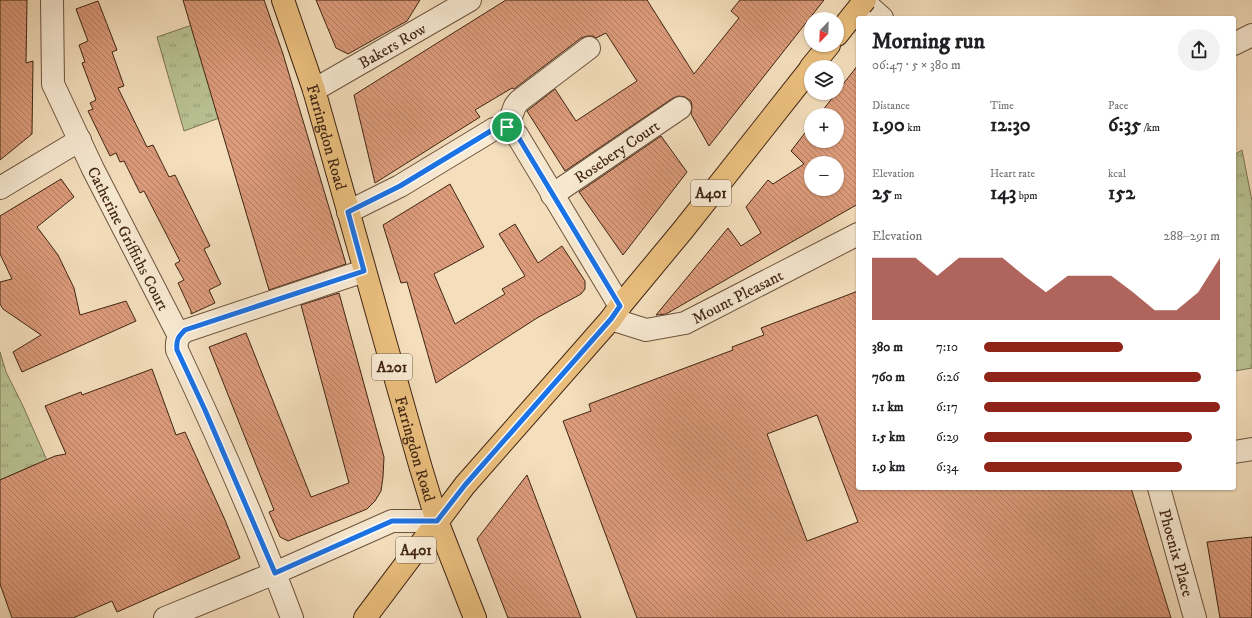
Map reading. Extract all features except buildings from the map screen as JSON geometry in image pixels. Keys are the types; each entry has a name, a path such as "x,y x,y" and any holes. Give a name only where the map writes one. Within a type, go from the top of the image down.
{"main road":[{"name":"Farringdon Road","path":"283,0 314,90 364,271 437,521 475,618"},
{"name":"A401","path":"844,26 864,0"},
{"name":"A401","path":"817,60 823,52"},
{"name":"A401","path":"365,618 465,485 616,312 688,224 804,76"}],"street":[{"name":"Catherine Griffiths Court","path":"52,0 53,84 93,169 179,336"},
{"name":"Bakers Row","path":"314,90 470,0"},
{"path":"864,0 880,16"},
{"path":"1236,43 1252,35"},
{"path":"507,127 515,106 519,101 589,48"},
{"name":"Rosebery Court","path":"552,195 680,108"},
{"path":"348,212 400,186 494,129 507,127 517,135 552,195 616,312"},
{"path":"0,188 80,140"},
{"name":"Mount Pleasant","path":"616,312 646,330 685,323 856,235"},
{"path":"292,618 275,573 205,410 177,350 176,341 185,330 364,271"},
{"path":"1236,452 1252,449"},
{"name":"Phoenix Place","path":"1160,490 1195,618"},
{"path":"165,618 275,573 392,521 437,521"}],"green space":[{"path":"192,25 222,117 184,131 157,37"},
{"path":"1242,150 1252,201 1252,368 1236,371 1236,154"},
{"path":"0,352 6,372 49,465 34,465 0,480"}],"route":[{"path":"507,127 517,135 620,306 611,319 465,485 437,521 392,521 275,573 205,410 177,350 176,341 185,330 364,271 348,212 400,186 494,129 507,127"}]}
